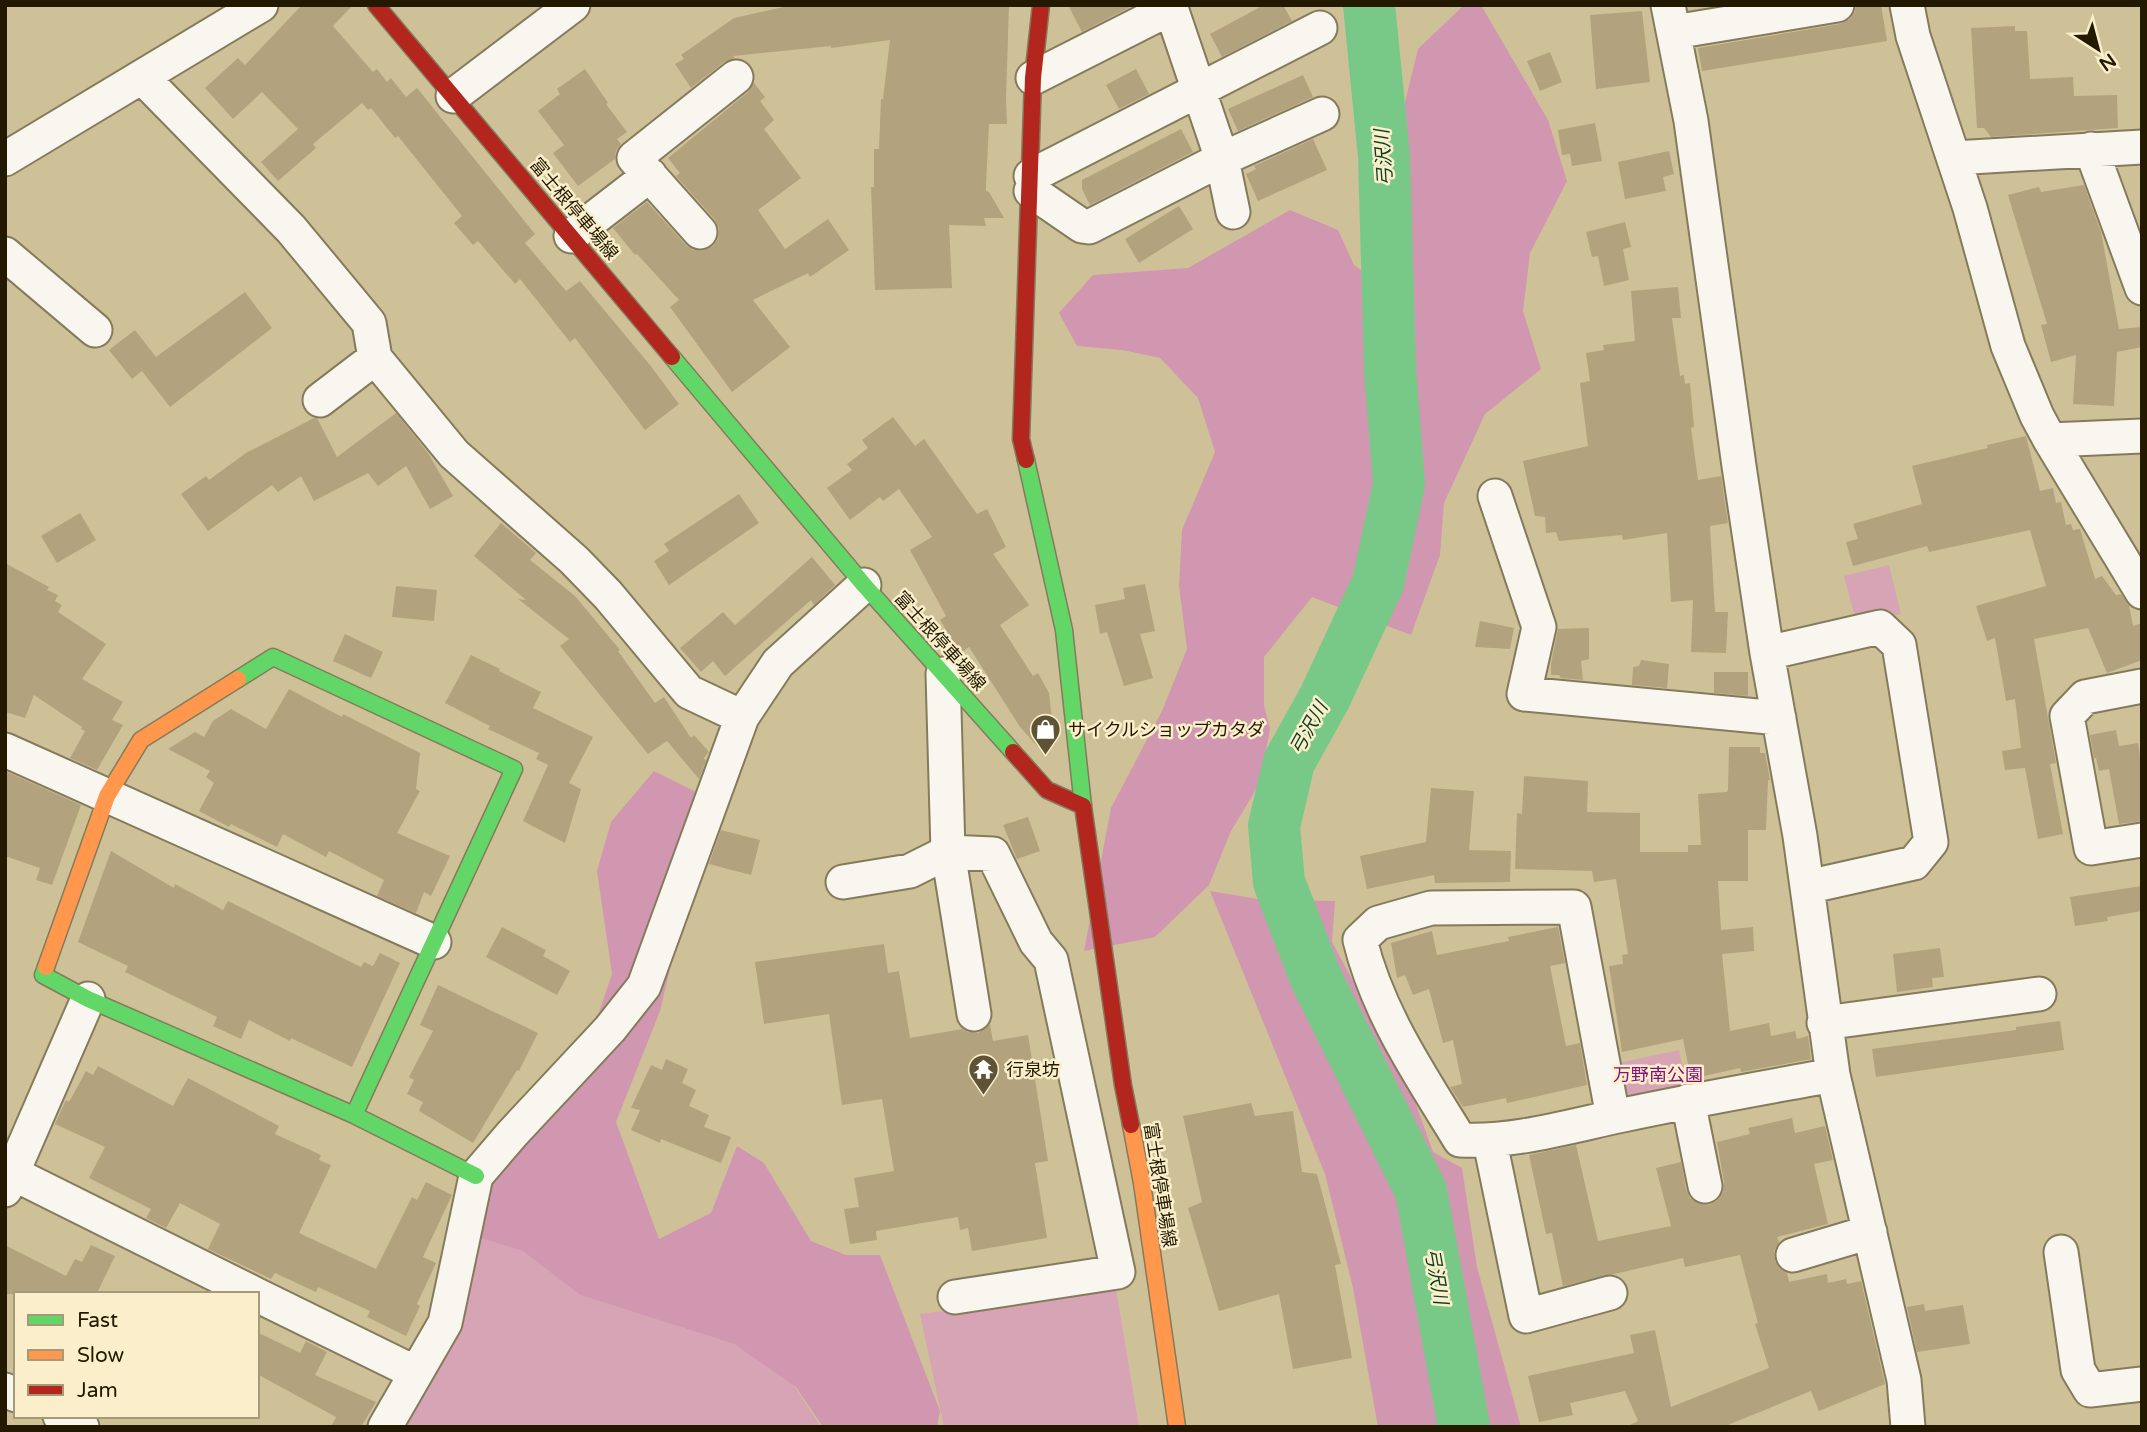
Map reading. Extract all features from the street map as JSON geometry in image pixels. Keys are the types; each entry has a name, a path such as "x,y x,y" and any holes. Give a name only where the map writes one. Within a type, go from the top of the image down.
{"street":[{"path":"5,159 261,5"},
{"name":"富士根停車場線","path":"376,5 864,585 1047,790 1083,806 1177,1427"},
{"path":"453,96 573,5"},
{"path":"1041,5 1033,78 1021,439 1064,630 1083,806"},
{"path":"1837,5 1671,19 1691,121 1767,653 1807,887 1824,1023 1833,1075 1905,1380 1908,1427"},
{"path":"1907,5 1913,36 1970,208 2008,346 2050,440 2142,592"},
{"path":"1033,78 1177,9 1198,90 1222,159 1233,212"},
{"path":"1031,184 1198,90 1320,28"},
{"path":"701,232 634,158 736,77"},
{"path":"143,78 291,229 369,323 375,358 454,454 573,560 608,595 689,692 742,717"},
{"path":"1031,184 1082,226 1089,227 1222,159 1322,114"},
{"path":"1954,158 2142,147"},
{"path":"2091,149 2142,288"},
{"path":"571,236 650,175"},
{"path":"5,254 95,330"},
{"path":"320,400 375,358"},
{"path":"2050,440 2142,436"},
{"path":"1495,496 1539,626 1524,694 1779,718"},
{"path":"384,1427 445,1323 476,1176 610,1029 644,986 742,717 778,663 864,585"},
{"path":"1767,653 1880,627 1899,645 1902,658 1931,842 1914,863 1807,887"},
{"path":"354,1115 513,769 273,657 141,740 107,796 43,975 88,999 354,1115 476,1176"},
{"path":"943,674 948,852 974,1014"},
{"path":"2142,686 2085,697 2067,716 2091,848 2142,840"},
{"path":"5,750 434,942"},
{"path":"843,882 910,871 948,852 993,854 1035,942 1051,960 1118,1272 955,1297"},
{"path":"1613,1117 1574,907 1431,908 1378,923 1360,940 1376,995 1400,1042 1460,1140 1490,1142 1613,1117 1688,1101 1833,1075"},
{"path":"1824,1023 2039,994"},
{"path":"88,999 9,1182 252,1292"},
{"path":"1688,1101 1705,1186"},
{"path":"1490,1142 1526,1316 1610,1293"},
{"path":"1793,1255 1870,1232"},
{"path":"2060,1252 2078,1370 2090,1390 2142,1384"},
{"path":"259,1295 416,1373"},
{"path":"64,1418 82,1427"}],"green space":[{"path":"1889,565 1901,614 1857,625 1844,576"},
{"name":"万野南公園","path":"1679,1050 1687,1090 1628,1103 1619,1063"},
{"path":"464,1233 524,1251 580,1295 734,1344 793,1384 821,1427 387,1427"},
{"path":"1116,1289 1139,1427 944,1427 920,1314"}],"shaded area":[{"path":"1464,5 1481,5 1548,120 1567,181 1530,253 1523,311 1541,369 1485,414 1444,503 1440,555 1411,635 1312,597 1264,657 1264,705 1270,729 1260,783 1231,831 1209,885 1155,937 1084,951 1111,808 1162,711 1187,649 1179,586 1182,530 1215,452 1198,398 1160,358 1122,350 1077,346 1059,313 1093,275 1188,268 1290,210 1338,230 1354,265 1414,308 1385,184 1418,49"},
{"path":"654,771 710,799 660,1011 616,1122 659,1239 711,1213 737,1146 764,1163 811,1241 846,1255 880,1255 940,1411 937,1427 823,1427 796,1387 734,1344 580,1295 523,1251 464,1233 492,1178 581,1065 612,974 597,871 611,822"},
{"path":"1210,891 1264,900 1335,901 1332,942 1409,1085 1433,1152 1462,1168 1477,1267 1521,1427 1378,1427 1353,1288 1325,1174"}],"building":[{"path":"302,5 353,5 333,26 373,72 377,69 387,82 391,78 406,97 417,88 535,234 525,243 566,291 580,281 679,404 645,430 575,338 570,342 520,279 515,284 478,241 473,245 454,223 462,216 398,136 395,138 371,108 368,110 362,103 313,144 316,148 278,181 261,162 298,129 262,92 233,119 205,88 238,58 245,65"},
{"path":"792,5 1009,5 1007,124 989,124 986,185 986,191 1004,218 984,218 986,226 949,225 952,288 875,290 871,187 874,187 874,149 879,149 881,99 890,40 733,56 735,58 724,62 691,88 675,64 684,59 681,55 734,18"},
{"path":"1068,5 1134,5 1082,32"},
{"path":"1264,5 1283,5 1292,21 1222,57 1210,34"},
{"path":"1856,5 1881,5 1887,41 1702,71 1698,48 1840,24 1850,19"},
{"path":"1642,11 1650,82 1596,89 1590,15"},
{"path":"2015,26 2015,31 2027,31 2030,79 2073,77 2074,96 2117,95 2118,128 1991,137 1984,128 1977,128 1971,28"},
{"path":"1550,52 1562,82 1540,91 1527,61"},
{"path":"585,69 627,132 617,139 621,144 615,159 578,186 553,153 564,145 538,111 560,94 557,89"},
{"path":"1136,69 1149,94 1119,109 1106,85"},
{"path":"1303,75 1313,97 1238,131 1228,109"},
{"path":"754,83 765,97 760,101 774,120 764,129 801,178 758,210 785,249 828,219 849,250 810,277 808,273 753,300 790,347 732,392 670,307 679,300 613,228 647,202 693,250 703,251 713,246 718,239 719,229 715,220 676,176 680,173 668,158 748,92"},
{"path":"1595,123 1602,161 1572,166 1570,154 1562,155 1558,130"},
{"path":"1181,129 1193,152 1090,205 1082,189 1082,180"},
{"path":"1313,139 1327,170 1258,201 1246,174 1256,169 1254,166"},
{"path":"1669,151 1674,174 1663,177 1666,191 1625,199 1618,162"},
{"path":"2084,185 2101,232 2119,329 2142,327 2142,347 2117,352 2114,406 2073,404 2076,355 2051,362 2041,325 2047,324 2008,195 2039,187 2041,192"},
{"path":"1179,206 1193,229 1139,263 1125,239"},
{"path":"1625,222 1631,247 1623,249 1629,280 1604,286 1598,256 1592,257 1586,232"},
{"path":"1678,287 1681,318 1672,318 1680,376 1684,375 1685,384 1690,383 1694,427 1691,428 1698,480 1721,476 1728,523 1710,526 1715,612 1728,612 1726,653 1691,652 1693,600 1671,602 1667,533 1623,540 1622,535 1559,541 1556,532 1546,533 1545,517 1535,516 1523,461 1588,446 1580,383 1590,381 1586,353 1604,350 1603,345 1635,341 1631,291"},
{"path":"245,292 272,328 170,407 142,371 132,379 109,350 135,330 156,357"},
{"path":"396,413 428,453 453,496 430,509 406,466 378,486 368,473 314,501 301,476 278,492 272,485 208,531 181,494 206,476 209,480 246,453 314,418 317,418 337,457"},
{"path":"893,417 915,446 924,439 977,514 987,509 1006,547 993,554 1029,605 1000,625 1033,676 1038,673 1049,693 1054,737 1038,747 1020,727 969,647 960,653 940,620 946,616 910,550 932,537 899,489 883,501 880,497 850,520 827,488 852,470 847,464 868,448 862,440"},
{"path":"2026,436 2040,491 2053,488 2056,503 2061,502 2066,525 2071,524 2073,530 2080,529 2095,579 2102,576 2116,595 2121,594 2129,605 2133,626 2142,623 2142,660 2107,673 2088,628 2034,639 2056,763 2050,764 2063,834 2038,839 2025,768 2005,770 2002,751 2021,748 2015,699 2006,701 1995,638 1987,641 1976,606 2046,586 2030,530 1929,552 1927,546 1853,566 1846,542 1858,539 1853,524 1922,504 1912,466"},
{"path":"739,494 759,523 669,585 654,561 669,551 664,544"},
{"path":"80,513 96,540 57,563 41,536"},
{"path":"501,523 536,553 530,560 575,596 620,650 618,651 655,703 664,697 691,738 694,735 709,752 704,758 706,761 699,779 667,741 648,754 560,646 569,639 518,599 526,600 474,556"},
{"path":"812,557 835,585 814,605 811,600 725,676 713,661 701,672 680,648 723,612 735,625"},
{"path":"5,563 49,587 47,590 58,595 55,601 62,605 58,612 106,644 82,679 123,702 112,720 123,725 97,770 70,758 85,731 82,727 34,695 25,718 5,712"},
{"path":"1145,584 1155,631 1140,634 1153,678 1124,686 1107,632 1100,634 1095,605 1125,599 1123,588"},
{"path":"396,586 437,590 434,621 392,617"},
{"path":"1480,621 1514,628 1510,649 1475,647"},
{"path":"1589,628 1589,659 1581,661 1583,680 1551,675 1558,629"},
{"path":"345,634 383,652 371,678 333,661"},
{"path":"471,655 541,692 533,708 593,737 569,783 581,789 565,843 523,821 548,765 536,759 539,753 488,729 490,726 445,703"},
{"path":"1641,660 1669,664 1667,688 1632,685 1633,667 1639,666"},
{"path":"1714,672 1748,672 1748,696 1714,693"},
{"path":"289,689 420,753 416,789 420,791 397,833 450,856 431,896 424,892 416,913 377,896 384,880 329,851 326,857 283,834 277,847 199,811 214,783 206,777 210,771 168,749 195,732 204,737 213,721 231,709 266,729"},
{"path":"2116,730 2119,746 2138,743 2142,766 2142,821 2119,824 2109,769 2099,771 2094,758 2090,735"},
{"path":"1729,747 1760,747 1760,753 1765,753 1770,780 1766,830 1748,830 1748,881 1718,881 1721,930 1753,927 1754,951 1722,954 1730,1031 1769,1023 1771,1036 1795,1031 1797,1039 1808,1036 1811,1059 1741,1072 1740,1068 1691,1079 1683,1039 1622,1052 1609,966 1623,964 1622,955 1628,954 1616,879 1594,882 1592,871 1515,869 1517,813 1522,814 1524,776 1588,781 1587,812 1640,813 1640,852 1688,852 1688,845 1701,845 1698,794 1728,790"},
{"path":"5,771 81,805 52,885 36,880 40,868 5,856"},
{"path":"1431,788 1474,791 1469,850 1511,851 1510,882 1435,883 1434,875 1367,889 1360,856 1426,842"},
{"path":"1028,817 1040,851 1017,859 1003,825"},
{"path":"721,830 760,840 751,875 709,864"},
{"path":"111,851 174,888 175,884 223,910 228,901 361,967 364,962 373,966 380,953 400,963 352,1067 249,1020 241,1039 213,1026 217,1017 125,972 128,966 78,942"},
{"path":"2142,886 2142,911 2107,917 2108,921 2075,926 2070,897"},
{"path":"502,927 546,950 543,956 570,971 557,995 486,957"},
{"path":"1558,927 1565,963 1550,966 1566,1046 1580,1043 1587,1085 1507,1103 1506,1098 1463,1107 1450,1087 1462,1084 1453,1040 1443,1043 1429,989 1413,995 1405,975 1397,978 1391,943 1432,931 1437,955 1509,941 1508,937"},
{"path":"884,944 888,973 899,971 910,1038 962,1029 978,1033 990,1024 993,1041 1028,1035 1048,1161 1035,1163 1047,1238 972,1251 968,1228 960,1230 958,1217 876,1231 877,1240 850,1244 844,1209 859,1207 854,1178 894,1171 882,1099 842,1105 829,1014 764,1024 755,962"},
{"path":"1940,948 1944,977 1932,978 1933,987 1897,992 1893,954"},
{"path":"438,985 538,1033 519,1071 517,1070 473,1143 419,1111 423,1102 407,1094 414,1080 409,1077 433,1031 420,1025"},
{"path":"2060,1021 2064,1050 1876,1077 1872,1049 2016,1030 2016,1027"},
{"path":"666,1059 688,1069 682,1083 696,1090 689,1106 709,1115 704,1127 731,1137 721,1163 661,1139 660,1143 631,1130 640,1110 631,1108 651,1065 662,1070"},
{"path":"98,1066 173,1106 188,1078 279,1126 275,1134 321,1155 319,1160 331,1165 299,1233 376,1269 412,1197 417,1200 426,1182 452,1195 423,1257 436,1263 406,1336 367,1317 370,1311 318,1287 316,1292 275,1273 271,1279 208,1249 220,1224 180,1203 166,1228 146,1218 151,1209 89,1178 105,1147 55,1124 66,1100 69,1102 86,1071 93,1075"},
{"path":"1251,1103 1255,1116 1293,1111 1302,1172 1317,1174 1341,1264 1335,1265 1352,1358 1293,1369 1279,1294 1219,1311 1188,1208 1202,1202 1183,1116"},
{"path":"1792,1118 1795,1133 1825,1126 1833,1160 1814,1164 1828,1224 1777,1237 1779,1242 1774,1251 1775,1261 1779,1268 1787,1273 1789,1282 1827,1274 1828,1283 1846,1279 1847,1284 1861,1281 1885,1384 1819,1411 1811,1391 1723,1427 1626,1427 1638,1421 1625,1391 1570,1403 1573,1415 1539,1422 1528,1376 1634,1353 1630,1335 1655,1330 1671,1407 1769,1368 1755,1324 1758,1323 1740,1255 1685,1267 1683,1258 1563,1286 1552,1233 1546,1234 1529,1155 1576,1145 1598,1241 1671,1226 1656,1168 1681,1162 1690,1198 1699,1204 1709,1205 1718,1200 1723,1192 1724,1182 1717,1142 1750,1134 1748,1128"},
{"path":"5,1245 66,1276 75,1259 82,1262 91,1245 115,1256 100,1292 5,1294"},
{"path":"1924,1304 1925,1311 1963,1305 1970,1344 1917,1352 1907,1307"},
{"path":"259,1333 300,1353 306,1341 327,1352 315,1375 376,1402 361,1427 331,1427 336,1417 259,1375"}],"waterway":[{"name":"弓沢川","path":"1369,5 1384,156 1390,370 1399,484 1378,583 1325,697 1289,762 1274,826 1279,882 1315,976 1421,1191 1464,1427"}],"traffic: fast":[{"path":"672,357 864,585 1013,752"},
{"path":"1026,460 1064,630 1083,806"},
{"path":"238,679 273,657 514,769 354,1115"},
{"path":"46,967 43,975 88,999 354,1115 476,1176"}],"traffic: slow":[{"path":"46,967 107,796 141,740 238,679"},
{"path":"1131,1125 1142,1183 1177,1427"}],"traffic: jam":[{"path":"376,5 672,357"},
{"path":"1026,460 1021,439 1033,78 1041,5"},
{"path":"1013,752 1047,790 1083,806 1131,1125"}],"place":[{"name":"サイクルショップカタダ","path":"1045,757"},
{"name":"行泉坊","path":"983,1097"}]}
